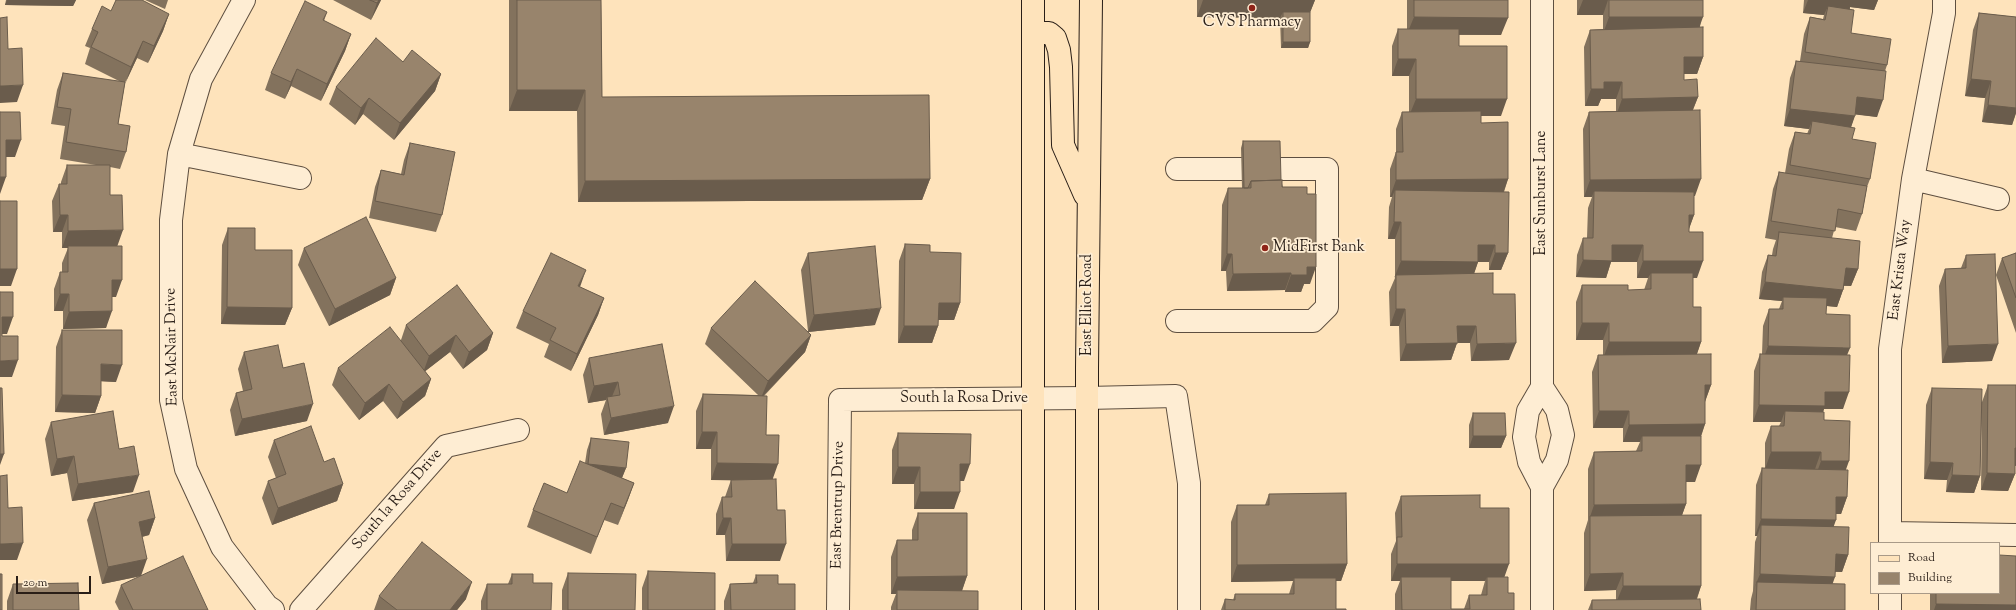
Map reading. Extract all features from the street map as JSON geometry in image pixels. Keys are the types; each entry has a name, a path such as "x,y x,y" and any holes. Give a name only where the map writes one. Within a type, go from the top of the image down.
{"main road":[{"path":"1033,0 1033,610"},
{"name":"East Elliot Road","path":"1087,610 1088,202 1091,0"},
{"path":"1034,33 1049,33 1055,38 1057,44 1061,67 1063,145 1088,202"}],"street":[{"name":"East McNair Drive","path":"244,0 201,79 179,154 171,220 171,400 186,469 222,547 267,606 273,610"},
{"name":"East Sunburst Lane","path":"1542,0 1542,387"},
{"name":"East Krista Way","path":"1890,538 1890,349 1912,179 1944,14 1944,0"},
{"path":"179,154 300,178"},
{"path":"1177,169 1327,169 1327,307 1313,321 1177,321"},
{"path":"1912,179 1998,199"},
{"path":"1542,487 1528,462 1524,437 1528,410 1542,387 1557,410 1563,435 1557,460 1542,487 1542,610"},
{"name":"South la Rosa Drive","path":"840,400 1033,399 1176,396 1189,483 1189,610"},
{"name":"East Brentrup Drive","path":"838,610 840,400"},
{"name":"South la Rosa Drive","path":"301,610 446,446 518,430"},
{"path":"1890,538 2016,535"},
{"path":"1890,594 1890,610"}],"building":[{"path":"116,0 142,0 169,14 154,46 143,41 131,67 91,47 98,32 92,29 102,6 111,11"},
{"path":"370,0 379,0 377,3"},
{"path":"517,0 601,0 602,97 929,95 930,179 585,181 585,90 517,90"},
{"path":"1414,0 1508,0 1508,18 1414,17"},
{"path":"1609,0 1703,0 1703,17 1609,17"},
{"path":"305,1 327,12 323,20 351,34 327,84 297,69 291,82 271,73"},
{"path":"1828,6 1854,10 1851,33 1891,39 1887,65 1805,52 1810,17 1825,20"},
{"path":"1283,12 1310,12 1310,42 1283,42"},
{"path":"1979,13 2016,17 2016,108 1988,105 1991,81 1971,79"},
{"path":"7,17 8,49 22,48 23,85 0,86 0,18"},
{"path":"1703,27 1703,57 1684,57 1684,80 1697,79 1698,97 1622,99 1622,82 1604,82 1604,89 1591,89 1590,30"},
{"path":"1398,29 1459,29 1459,46 1507,46 1507,99 1416,99 1416,59 1398,59"},
{"path":"376,38 403,62 412,50 441,74 400,123 369,98 361,108 336,87"},
{"path":"1796,61 1886,71 1883,100 1857,97 1855,116 1790,109"},
{"path":"63,73 125,82 118,124 130,126 126,152 66,142 71,109 57,107"},
{"path":"1700,110 1701,179 1590,180 1589,112"},
{"path":"1481,111 1481,123 1508,122 1508,179 1396,180 1396,152 1403,152 1402,112"},
{"path":"0,112 20,112 21,140 6,140 6,177 0,177"},
{"path":"1812,121 1855,128 1852,139 1876,143 1870,179 1790,165 1795,132 1810,134"},
{"path":"1243,141 1280,141 1281,180 1251,181 1248,188 1244,188"},
{"path":"410,143 455,152 442,215 375,201 381,170 404,175"},
{"path":"67,165 110,165 110,195 122,195 123,230 68,231 68,215 60,215 59,184 67,184"},
{"path":"1779,172 1867,186 1862,214 1838,209 1835,231 1771,221"},
{"name":"MidFirst Bank","path":"1282,180 1282,187 1307,187 1307,194 1316,194 1316,267 1307,267 1307,275 1291,275 1291,273 1233,274 1232,254 1227,254 1228,188 1251,188 1251,181"},
{"path":"1395,190 1509,192 1508,253 1495,253 1495,245 1478,245 1478,262 1401,261 1401,222 1394,222"},
{"path":"1594,191 1694,192 1694,215 1689,215 1689,232 1703,232 1703,261 1643,261 1643,245 1612,245 1612,261 1583,260 1583,238 1593,238"},
{"path":"0,201 17,201 17,269 0,269"},
{"path":"366,217 396,278 335,309 304,248"},
{"path":"228,228 255,228 255,250 292,250 292,308 227,307"},
{"path":"1779,232 1860,241 1858,269 1846,268 1843,290 1765,282 1768,255 1776,256"},
{"path":"905,244 930,245 930,252 961,253 960,303 939,303 938,326 904,326"},
{"path":"68,246 122,246 122,280 112,280 112,311 69,312 69,294 60,294 60,272 68,272"},
{"path":"875,246 881,308 814,315 808,253"},
{"path":"551,253 586,270 578,286 604,298 577,354 550,340 556,328 523,311"},
{"path":"2016,253 2016,298 2002,258"},
{"path":"1995,254 1998,344 1948,346 1945,269 1966,268 1966,255"},
{"path":"1493,273 1493,294 1515,294 1516,343 1477,344 1476,326 1457,326 1458,343 1406,344 1405,309 1396,309 1396,275"},
{"path":"1651,273 1693,273 1693,307 1701,307 1701,342 1609,342 1609,323 1582,323 1582,285 1628,285 1628,290 1651,289"},
{"path":"755,281 811,335 768,381 711,328"},
{"path":"457,285 493,333 469,352 456,335 429,356 406,325"},
{"path":"0,292 13,292 13,317 2,317 2,336 18,336 18,360 0,361"},
{"path":"1783,297 1827,298 1826,314 1850,315 1850,348 1768,346 1769,309 1783,309"},
{"path":"390,327 431,379 403,402 389,384 365,403 338,368"},
{"path":"62,330 122,330 122,365 101,364 101,396 62,395"},
{"path":"662,344 674,406 611,418 607,397 620,395 618,382 594,386 589,358"},
{"path":"278,345 283,368 304,363 313,404 242,419 236,393 252,389 244,352"},
{"path":"1711,354 1711,385 1705,385 1705,424 1629,425 1629,411 1599,411 1598,355"},
{"path":"1760,354 1850,355 1849,392 1825,392 1825,406 1759,405"},
{"path":"1988,385 2016,385 2015,474 1987,473"},
{"path":"0,388 2,388 4,454 0,454"},
{"path":"1932,388 1982,389 1980,476 1952,475 1953,463 1930,462"},
{"path":"703,394 767,396 766,435 779,435 778,464 717,463 717,432 702,432"},
{"path":"113,411 119,449 134,446 139,475 78,484 74,456 57,459 51,422"},
{"path":"1785,411 1824,412 1824,420 1850,421 1849,461 1821,461 1821,452 1771,452 1771,426 1784,426"},
{"path":"1473,413 1505,413 1506,436 1473,436"},
{"path":"311,426 324,462 334,458 343,484 278,508 268,481 286,474 274,440"},
{"path":"898,433 971,434 970,464 960,464 960,492 920,492 920,467 898,467"},
{"path":"1642,436 1701,436 1701,465 1686,465 1686,504 1594,505 1594,452 1642,451"},
{"path":"591,438 629,442 626,468 588,464"},
{"path":"580,461 634,483 624,508 611,503 597,537 533,510 544,483 567,493"},
{"path":"1762,468 1848,470 1847,497 1836,497 1836,520 1761,519"},
{"path":"7,475 8,508 22,507 23,543 0,544 0,476"},
{"path":"776,479 777,510 785,510 786,544 732,544 731,518 723,518 722,497 732,497 731,480"},
{"path":"149,491 155,518 139,522 147,559 108,567 94,503"},
{"path":"1346,493 1347,564 1237,565 1237,505 1269,505 1269,494"},
{"path":"1480,495 1480,508 1509,508 1509,564 1397,564 1397,537 1402,537 1401,496"},
{"path":"918,513 967,513 967,576 897,577 897,540 918,540"},
{"path":"1701,515 1701,586 1623,586 1623,573 1590,574 1590,516"},
{"path":"1761,525 1849,527 1848,555 1836,554 1835,577 1760,574"},
{"path":"422,542 472,582 450,610 397,610 379,596"},
{"path":"2000,555 2016,556 2016,605 1936,604 1936,594 2000,594"},
{"path":"183,556 208,610 133,610 121,585"},
{"path":"648,571 715,573 715,610 648,610"},
{"path":"568,573 636,574 635,610 568,610"},
{"path":"0,574 2,574 2,610 0,610"},
{"path":"512,574 533,574 533,583 552,583 551,610 487,610 487,584 512,584"},
{"path":"756,575 778,575 778,584 795,584 795,610 731,610 730,584 757,583"},
{"path":"1401,577 1451,577 1451,609 1470,609 1469,595 1487,595 1487,577 1508,577 1508,593 1514,593 1514,610 1402,610"},
{"path":"1294,578 1336,578 1336,609 1346,610 1225,610 1225,599 1235,600 1235,594 1294,594"},
{"path":"1757,582 1845,584 1845,610 1756,610"},
{"path":"78,583 79,610 13,610 13,584"},
{"path":"897,590 978,591 978,610 897,610"},
{"path":"1700,599 1701,610 1592,610 1592,600"}],"place":[{"name":"CVS Pharmacy","path":"1252,8"},
{"name":"MidFirst Bank","path":"1265,248"}]}
